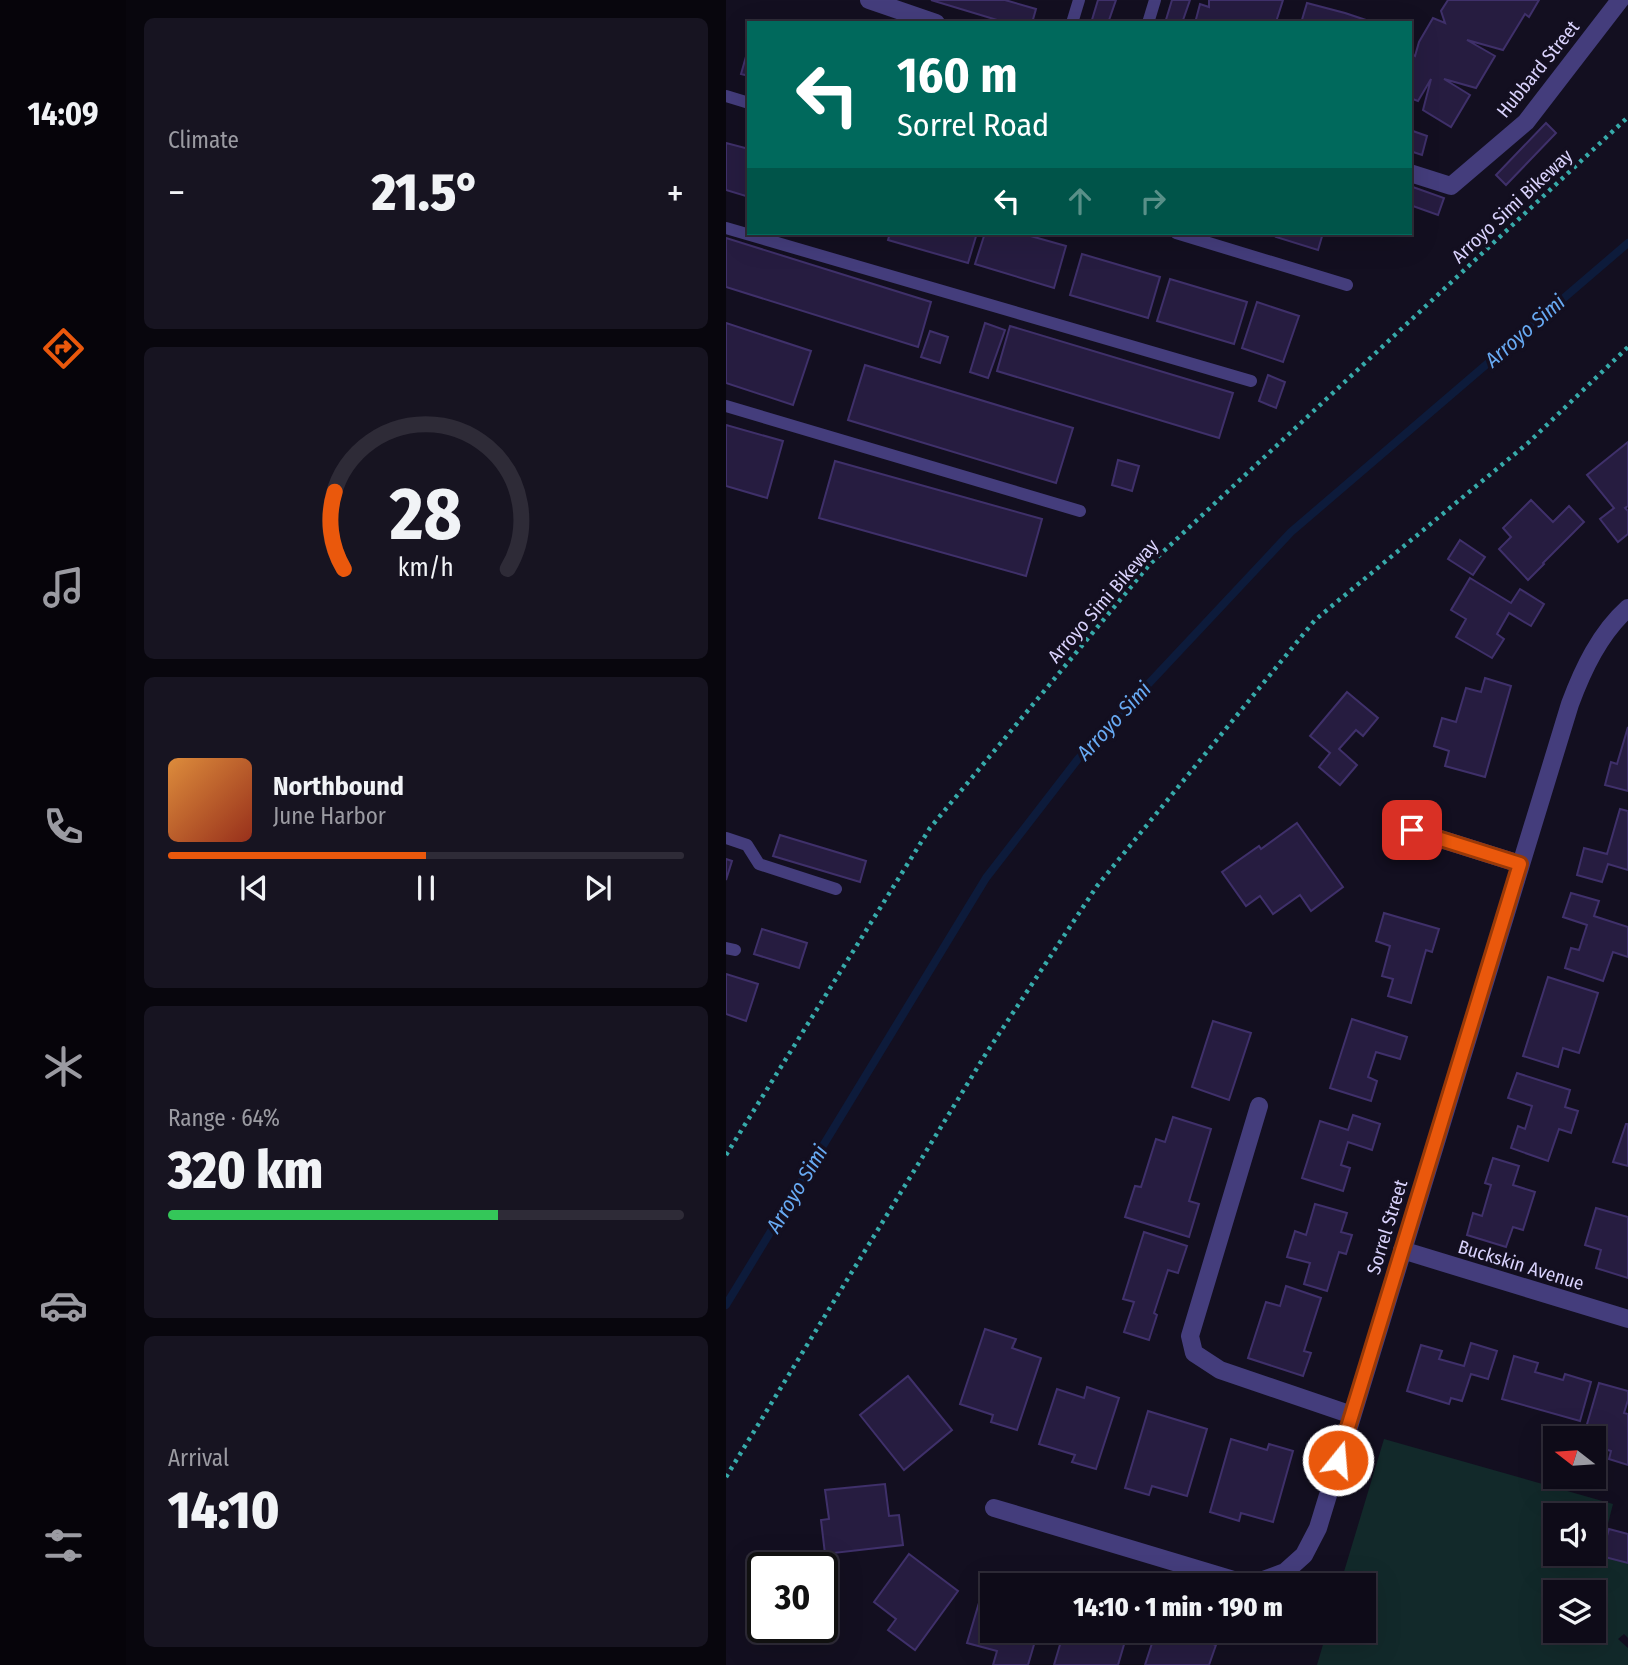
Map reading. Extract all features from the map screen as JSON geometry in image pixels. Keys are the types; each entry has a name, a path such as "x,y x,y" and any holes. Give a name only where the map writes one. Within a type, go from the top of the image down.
{"street":[{"path":"869,0 930,21"},
{"name":"Hubbard Street","path":"1412,174 1451,186 1526,122 1620,0"},
{"name":"Sorrel Street","path":"994,1508 1234,1580 1258,1582 1285,1572 1304,1555 1318,1528 1570,704 1583,670 1615,619 1628,608"},
{"path":"1412,830 1520,864"},
{"path":"1259,1106 1190,1336 1194,1353 1220,1370 1352,1415"},
{"name":"Buckskin Avenue","path":"1402,1250 1628,1319"}],"lane":[{"path":"1073,21 1078,0"},
{"path":"1149,21 1155,0"},
{"path":"726,96 747,102"},
{"path":"726,228 747,234"},
{"path":"750,235 1250,381"},
{"path":"1183,235 1347,285"},
{"path":"726,406 1080,511"},
{"path":"726,838 747,845 759,864 836,889"}],"path":[{"name":"Arroyo Simi Bikeway","path":"726,1154 930,828 1150,564 1628,117"},
{"path":"726,1477 987,1052 1097,886 1315,620 1528,443 1628,346"}],"green space":[{"path":"1384,1439 1543,1484 1543,1489 1560,1489 1613,1504 1606,1531 1606,1503 1543,1503 1543,1566 1606,1566 1606,1553 1628,1560 1628,1638 1624,1634 1618,1639 1628,1648 1628,1665 1317,1665 1323,1643 1376,1643 1376,1573 1344,1573"}],"building":[{"path":"931,0 1005,0 1036,9 1033,21 1000,21"},
{"path":"1098,0 1116,0 1109,21 1092,21"},
{"path":"1172,0 1190,0 1183,21 1166,21"},
{"path":"1209,0 1283,0 1276,21 1196,21 1200,4 1209,7"},
{"path":"1448,0 1539,0 1529,17 1525,14 1503,50 1467,40 1495,56 1476,88 1444,79 1470,95 1451,127 1423,110 1431,79 1418,101 1412,99 1412,54 1415,56 1419,42 1433,18 1445,23 1441,11"},
{"path":"1307,3 1369,21 1302,21"},
{"path":"747,53 747,76 741,74"},
{"path":"1546,123 1556,133 1506,185 1496,175"},
{"path":"1412,131 1427,136 1422,155 1412,152"},
{"path":"726,143 747,148 747,196 726,190"},
{"path":"1412,187 1444,198 1438,215 1412,206"},
{"path":"889,235 976,235 968,263 888,240"},
{"path":"984,235 1027,235 1066,246 1054,288 975,264"},
{"path":"1277,235 1322,235 1318,250 1276,237"},
{"path":"726,238 931,302 918,347 726,287"},
{"path":"1082,254 1160,277 1148,318 1070,295"},
{"path":"1170,279 1247,302 1234,344 1157,321"},
{"path":"1257,302 1299,316 1283,362 1242,348"},
{"path":"726,323 811,351 793,405 726,383"},
{"path":"985,323 1005,330 988,378 970,372"},
{"path":"1010,326 1233,393 1219,438 997,371"},
{"path":"930,331 948,337 940,363 921,357"},
{"path":"865,365 1073,428 1056,483 848,420"},
{"path":"1268,375 1285,382 1276,408 1259,401"},
{"path":"726,425 783,441 767,498 726,486"},
{"path":"1628,442 1628,506 1625,508 1628,511 1628,534 1618,542 1600,519 1614,508 1587,475"},
{"path":"1118,460 1139,466 1132,491 1112,485"},
{"path":"835,461 1042,519 1026,576 819,518"},
{"path":"1531,500 1553,522 1569,506 1584,522 1528,580 1499,549 1511,537 1503,528"},
{"path":"1460,540 1485,557 1473,575 1448,559"},
{"path":"1470,578 1511,603 1520,589 1544,604 1531,626 1509,613 1497,634 1504,639 1492,658 1456,637 1466,619 1451,610"},
{"path":"1485,678 1511,686 1485,777 1445,766 1449,751 1434,746 1442,718 1456,722 1466,688 1481,692"},
{"path":"1347,692 1378,718 1363,736 1356,730 1339,749 1357,765 1340,785 1319,767 1330,753 1310,736"},
{"path":"1628,727 1628,791 1605,785 1611,762 1617,764"},
{"path":"1620,809 1628,811 1628,870 1608,864 1602,882 1577,875 1584,848 1607,854"},
{"path":"1297,823 1343,887 1311,911 1300,895 1273,914 1260,896 1246,906 1222,872"},
{"path":"780,835 866,861 860,882 773,856"},
{"path":"726,859 732,861 726,880"},
{"path":"1571,893 1599,901 1594,916 1628,927 1628,957 1613,952 1603,981 1565,968 1571,948 1579,950 1587,925 1563,917"},
{"path":"1384,913 1439,929 1432,952 1426,950 1411,1003 1388,996 1393,979 1382,976 1390,946 1376,941"},
{"path":"762,929 807,943 799,968 754,954"},
{"path":"726,974 758,984 746,1021 726,1014"},
{"path":"1548,977 1598,993 1579,1053 1563,1048 1558,1067 1523,1056"},
{"path":"1352,1019 1407,1037 1400,1059 1376,1052 1368,1077 1377,1081 1371,1101 1330,1088"},
{"path":"1213,1021 1251,1033 1229,1100 1192,1087"},
{"path":"1517,1073 1570,1090 1565,1107 1578,1111 1571,1133 1559,1129 1548,1161 1511,1148 1518,1126 1525,1129 1532,1106 1508,1098"},
{"path":"1353,1115 1380,1124 1372,1150 1348,1142 1341,1165 1350,1168 1343,1191 1302,1178 1320,1121 1348,1130"},
{"path":"1173,1117 1211,1129 1189,1201 1199,1204 1189,1237 1125,1217 1135,1186 1141,1187 1156,1139 1165,1142"},
{"path":"1628,1124 1628,1166 1613,1162"},
{"path":"1493,1158 1519,1166 1513,1185 1535,1192 1523,1230 1513,1227 1506,1247 1467,1235 1473,1213 1482,1216 1491,1185 1485,1183"},
{"path":"1315,1204 1347,1213 1341,1232 1352,1235 1346,1254 1339,1252 1327,1291 1304,1284 1310,1263 1287,1257 1295,1231 1306,1235"},
{"path":"1596,1208 1628,1217 1628,1278 1596,1268 1601,1250 1585,1245"},
{"path":"1144,1232 1187,1246 1178,1273 1168,1270 1154,1313 1157,1315 1149,1340 1124,1332 1134,1302 1123,1299"},
{"path":"1286,1286 1321,1298 1304,1351 1311,1353 1303,1376 1248,1358 1266,1302 1280,1306"},
{"path":"985,1329 1016,1339 1012,1348 1041,1358 1017,1430 991,1422 993,1415 960,1404"},
{"path":"1471,1343 1497,1351 1488,1379 1471,1374 1462,1401 1451,1398 1449,1404 1407,1391 1421,1345 1442,1351 1439,1359 1464,1366"},
{"path":"1514,1356 1538,1363 1535,1372 1563,1380 1565,1374 1591,1382 1580,1421 1502,1399"},
{"path":"908,1376 952,1430 904,1470 860,1415"},
{"path":"1599,1383 1628,1391 1624,1413 1628,1414 1628,1465 1609,1459 1611,1451 1606,1450 1606,1426 1586,1426"},
{"path":"1087,1387 1119,1398 1096,1469 1072,1462 1075,1455 1039,1444 1057,1389 1084,1398"},
{"path":"1148,1411 1207,1429 1187,1496 1152,1486 1149,1495 1125,1488"},
{"path":"1231,1439 1267,1450 1269,1444 1293,1451 1273,1522 1241,1513 1239,1521 1210,1512"},
{"path":"885,1484 889,1516 899,1515 903,1545 825,1552 821,1520 829,1519 825,1490"},
{"path":"1609,1529 1628,1534 1628,1563 1606,1557"},
{"path":"909,1554 958,1591 915,1650 888,1630 896,1619 874,1602"},
{"path":"980,1599 980,1643 1034,1643 1028,1665 993,1665 997,1651 967,1643"},
{"path":"1060,1643 1124,1643 1118,1665 1054,1665"},
{"path":"1152,1643 1216,1645 1209,1665 1145,1665"}],"waterway":[{"name":"Arroyo Simi","path":"726,1305 986,878 1078,759 1291,532 1628,243"}],"route":[{"path":"1338,1460 1520,864 1412,830"}]}
